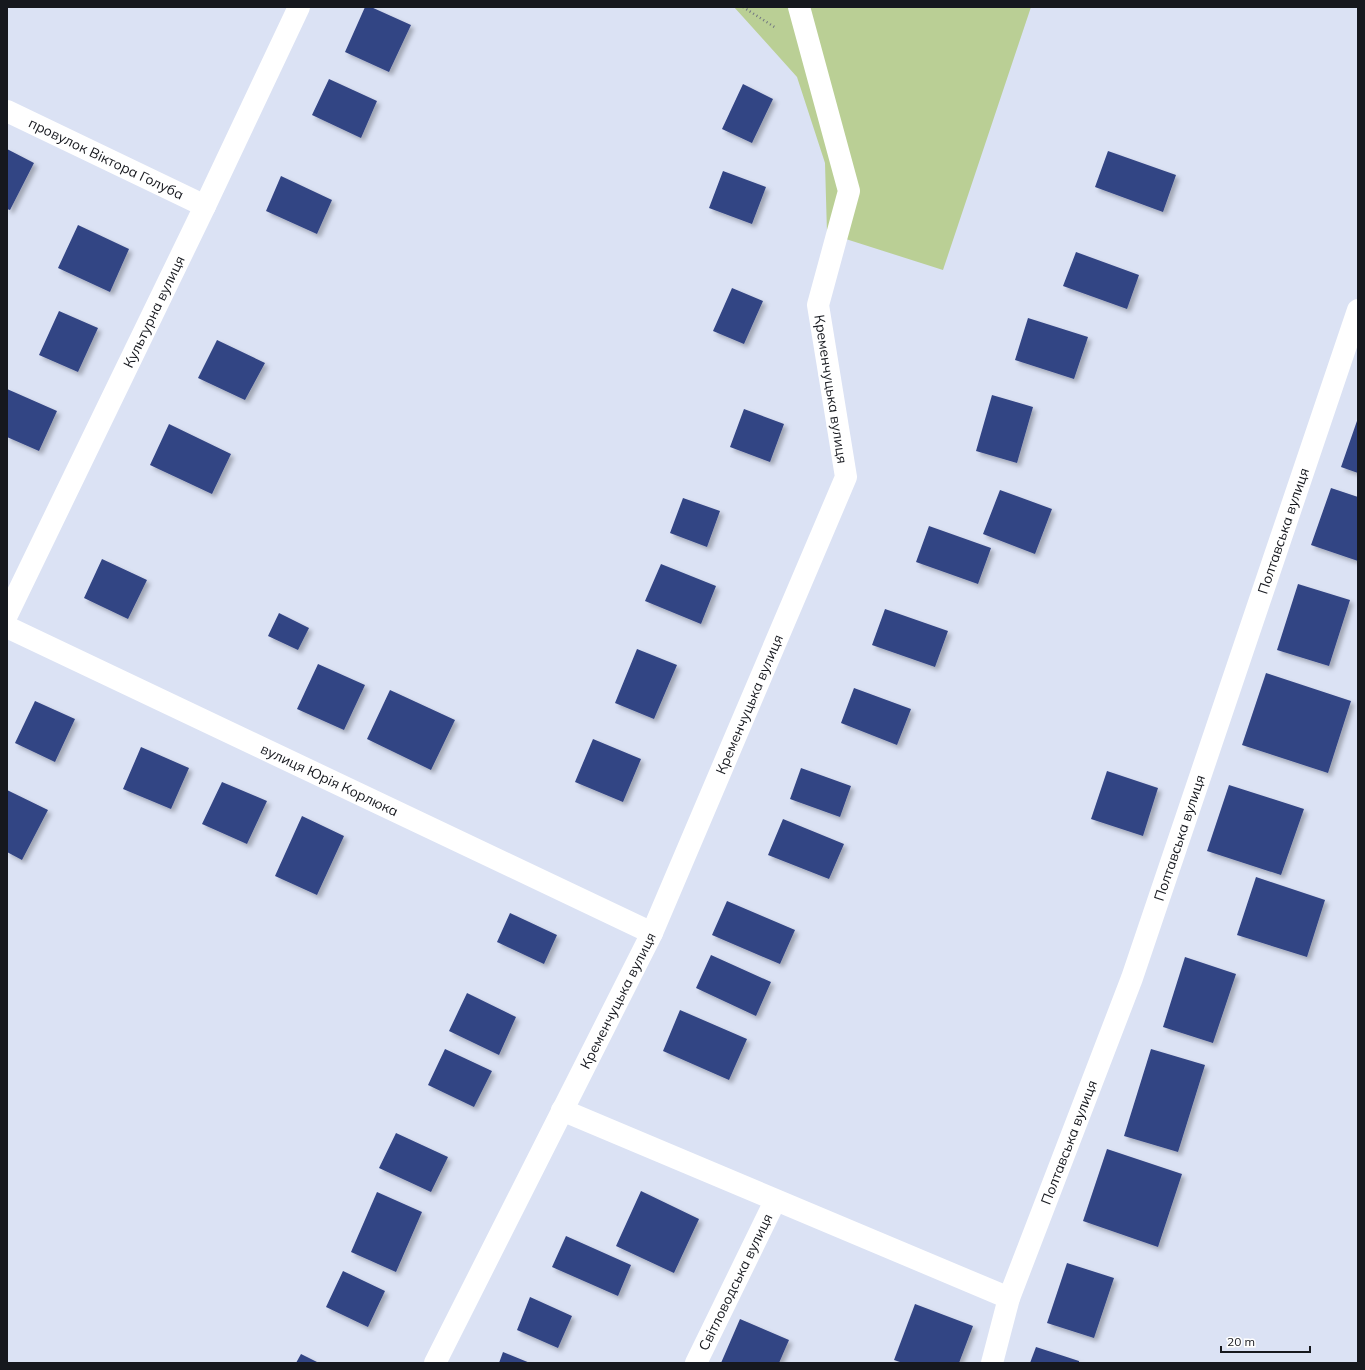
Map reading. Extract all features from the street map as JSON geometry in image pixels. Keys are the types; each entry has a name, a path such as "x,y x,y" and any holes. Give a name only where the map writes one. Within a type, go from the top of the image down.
{"street":[{"name":"Культурна вулиця","path":"7,615 205,206 299,7"},
{"name":"Кременчуцька вулиця","path":"435,1363 652,933 846,477 818,305 849,191 799,7"},
{"name":"провулок Віктора Голуба","path":"7,111 205,206"},
{"name":"Полтавська вулиця","path":"992,1363 1009,1298 1132,978 1358,310"},
{"name":"вулиця Юрія Корлюка","path":"7,628 652,933"},
{"path":"562,1110 775,1201 1009,1298"},
{"name":"Світловодська вулиця","path":"696,1363 775,1201"}],"green space":[{"path":"734,7 1031,7 943,270 827,233 825,163 797,77"}],"building":[{"path":"365,7 371,7 411,25 389,72 345,52"},
{"path":"329,79 377,101 361,138 312,115"},
{"path":"743,84 773,99 752,143 722,129"},
{"path":"7,149 34,163 10,210 7,209"},
{"path":"1108,151 1176,175 1163,212 1095,187"},
{"path":"723,171 766,187 752,224 709,208"},
{"path":"281,176 332,200 317,234 266,211"},
{"path":"78,225 129,249 110,292 58,268"},
{"path":"1076,252 1139,275 1127,309 1063,286"},
{"path":"732,288 763,301 744,344 713,331"},
{"path":"59,311 98,328 78,372 39,355"},
{"path":"1028,318 1088,337 1074,379 1015,360"},
{"path":"217,340 265,363 245,400 198,378"},
{"path":"7,389 57,411 39,451 7,437"},
{"path":"992,395 1033,407 1017,463 976,451"},
{"path":"744,409 784,424 770,462 730,447"},
{"path":"1358,418 1358,473 1341,467"},
{"path":"169,424 231,454 212,494 150,465"},
{"path":"1331,488 1358,497 1358,561 1311,545"},
{"path":"1000,490 1052,509 1035,554 983,534"},
{"path":"683,498 720,511 707,547 670,533"},
{"path":"929,526 991,548 978,584 916,562"},
{"path":"102,559 147,580 128,619 84,598"},
{"path":"661,564 716,586 701,624 645,601"},
{"path":"1298,584 1350,600 1329,666 1277,650"},
{"path":"885,609 948,631 935,667 872,645"},
{"path":"279,613 309,628 298,650 268,636"},
{"path":"637,649 677,665 654,719 615,703"},
{"path":"318,664 365,685 344,730 297,709"},
{"path":"1266,673 1351,701 1328,773 1242,745"},
{"path":"854,688 911,709 897,745 841,723"},
{"path":"390,690 455,720 431,770 367,739"},
{"path":"35,701 75,719 55,762 15,743"},
{"path":"593,739 641,759 623,802 575,782"},
{"path":"141,747 189,768 171,809 123,789"},
{"path":"801,768 851,786 840,817 790,799"},
{"path":"1107,771 1158,788 1143,836 1091,819"},
{"path":"222,782 267,801 247,844 202,824"},
{"path":"1229,785 1304,809 1281,875 1207,851"},
{"path":"7,790 48,810 22,860 7,852"},
{"path":"302,816 344,836 317,895 275,876"},
{"path":"783,819 844,844 829,879 768,855"},
{"path":"1256,877 1325,900 1307,957 1237,935"},
{"path":"727,901 795,930 780,964 712,935"},
{"path":"510,913 557,935 544,964 497,942"},
{"path":"711,955 771,982 756,1016 696,988"},
{"path":"1185,957 1236,974 1213,1043 1163,1027"},
{"path":"467,993 516,1017 499,1055 449,1031"},
{"path":"680,1010 747,1039 729,1080 663,1051"},
{"path":"445,1049 492,1071 474,1107 428,1085"},
{"path":"1151,1049 1205,1065 1178,1152 1124,1136"},
{"path":"396,1133 448,1157 431,1192 379,1168"},
{"path":"1107,1149 1182,1174 1158,1247 1083,1221"},
{"path":"641,1191 699,1219 674,1273 616,1246"},
{"path":"377,1192 422,1212 396,1272 351,1252"},
{"path":"566,1236 631,1265 618,1296 552,1267"},
{"path":"1067,1263 1114,1278 1094,1338 1047,1323"},
{"path":"343,1271 385,1291 368,1327 326,1307"},
{"path":"530,1297 572,1316 558,1348 517,1330"},
{"path":"915,1304 973,1326 959,1363 903,1363 894,1360"},
{"path":"740,1319 789,1340 779,1363 721,1363"},
{"path":"1036,1347 1079,1361 1079,1363 1030,1363"},
{"path":"503,1352 530,1363 499,1363"},
{"path":"301,1354 319,1363 296,1363"}]}
